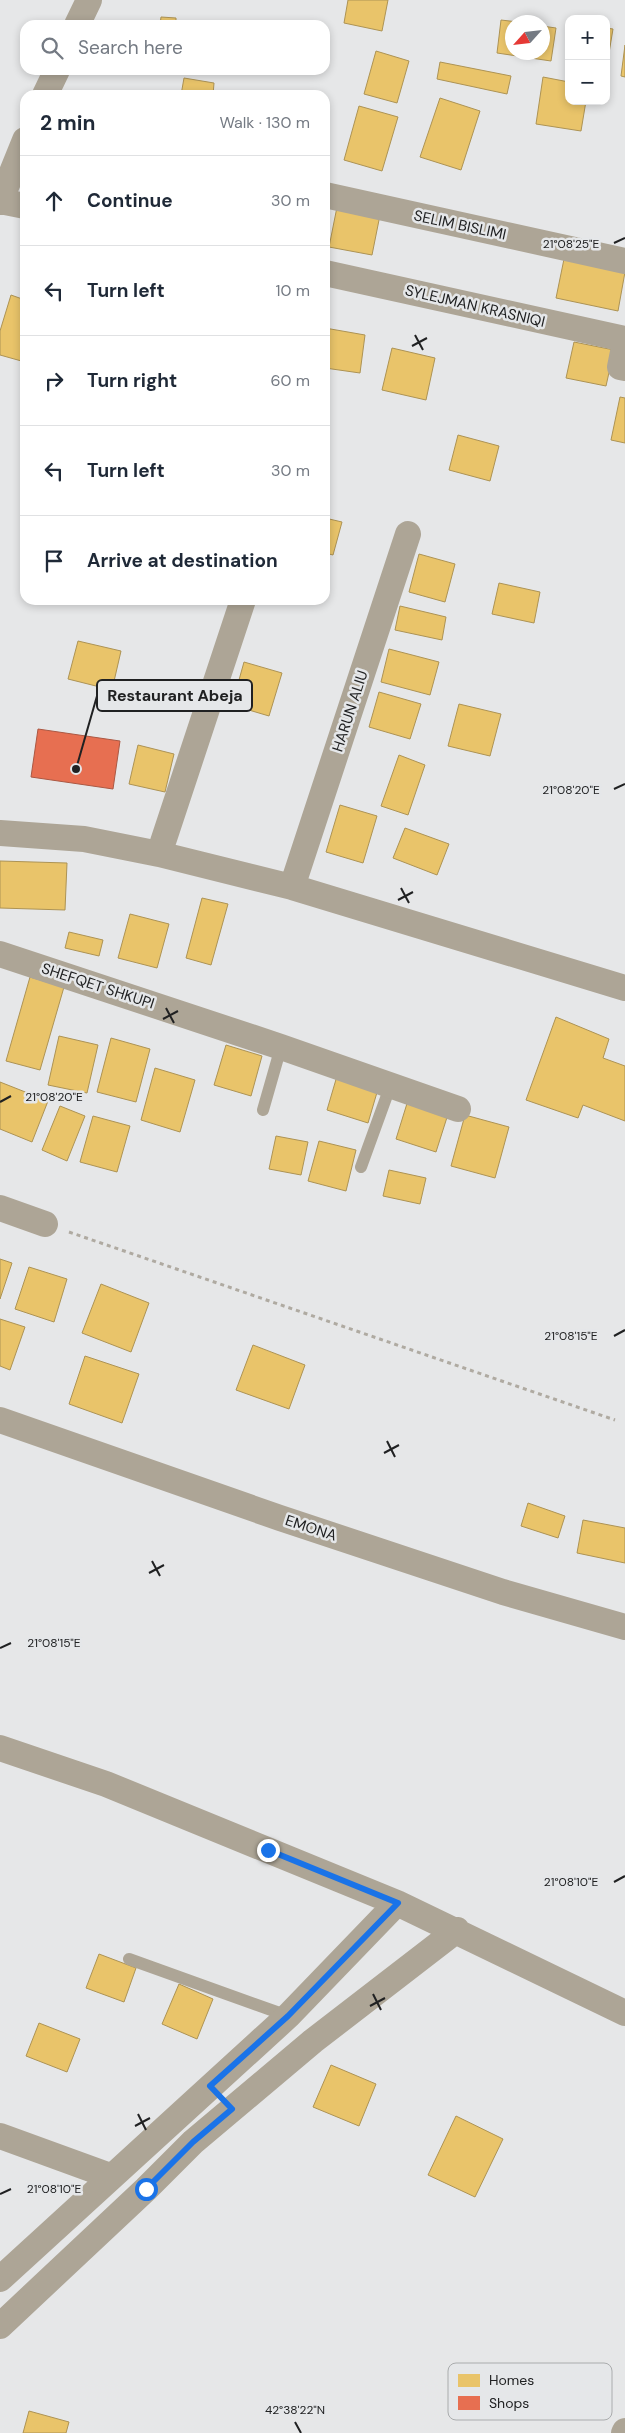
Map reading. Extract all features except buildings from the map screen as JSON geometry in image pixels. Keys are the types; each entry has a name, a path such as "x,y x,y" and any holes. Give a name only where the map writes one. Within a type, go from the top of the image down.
{"street":[{"path":"79,20 88,0"},
{"path":"47,90 55,75"},
{"path":"20,152 0,201 20,205"},
{"name":"SELIM BISLIMI","path":"330,196 625,261"},
{"name":"SYLEJMAN KRASNIQI","path":"330,274 625,341 620,367 625,368"},
{"name":"HARUN ALIU","path":"292,888 408,534"},
{"path":"159,854 242,605"},
{"path":"0,834 84,839 159,854 292,888 625,988"},
{"name":"SHEFQET SHKUPI","path":"0,954 281,1047 390,1087 458,1109"},
{"path":"0,1208 45,1224"},
{"name":"EMONA","path":"0,1420 242,1505 466,1580 625,1627"},
{"path":"0,1748 106,1784 398,1903 625,2013"},
{"path":"0,2279 110,2176 288,2016 398,1903"},
{"path":"0,2326 146,2189 193,2142 313,2041 457,1930"},
{"path":"210,2086 232,2109"},
{"path":"0,2136 110,2176"}],"lane":[{"path":"263,1110 281,1047"},
{"path":"361,1167 390,1087"},
{"path":"129,1959 288,2016"}],"path":[{"path":"45,1224 615,1420"}],"place":[{"name":"Restaurant Abeja","path":"76,769"}],"route":[{"path":"146,2189 193,2142 232,2109 210,2086 288,2016 398,1903 268,1850"}]}
